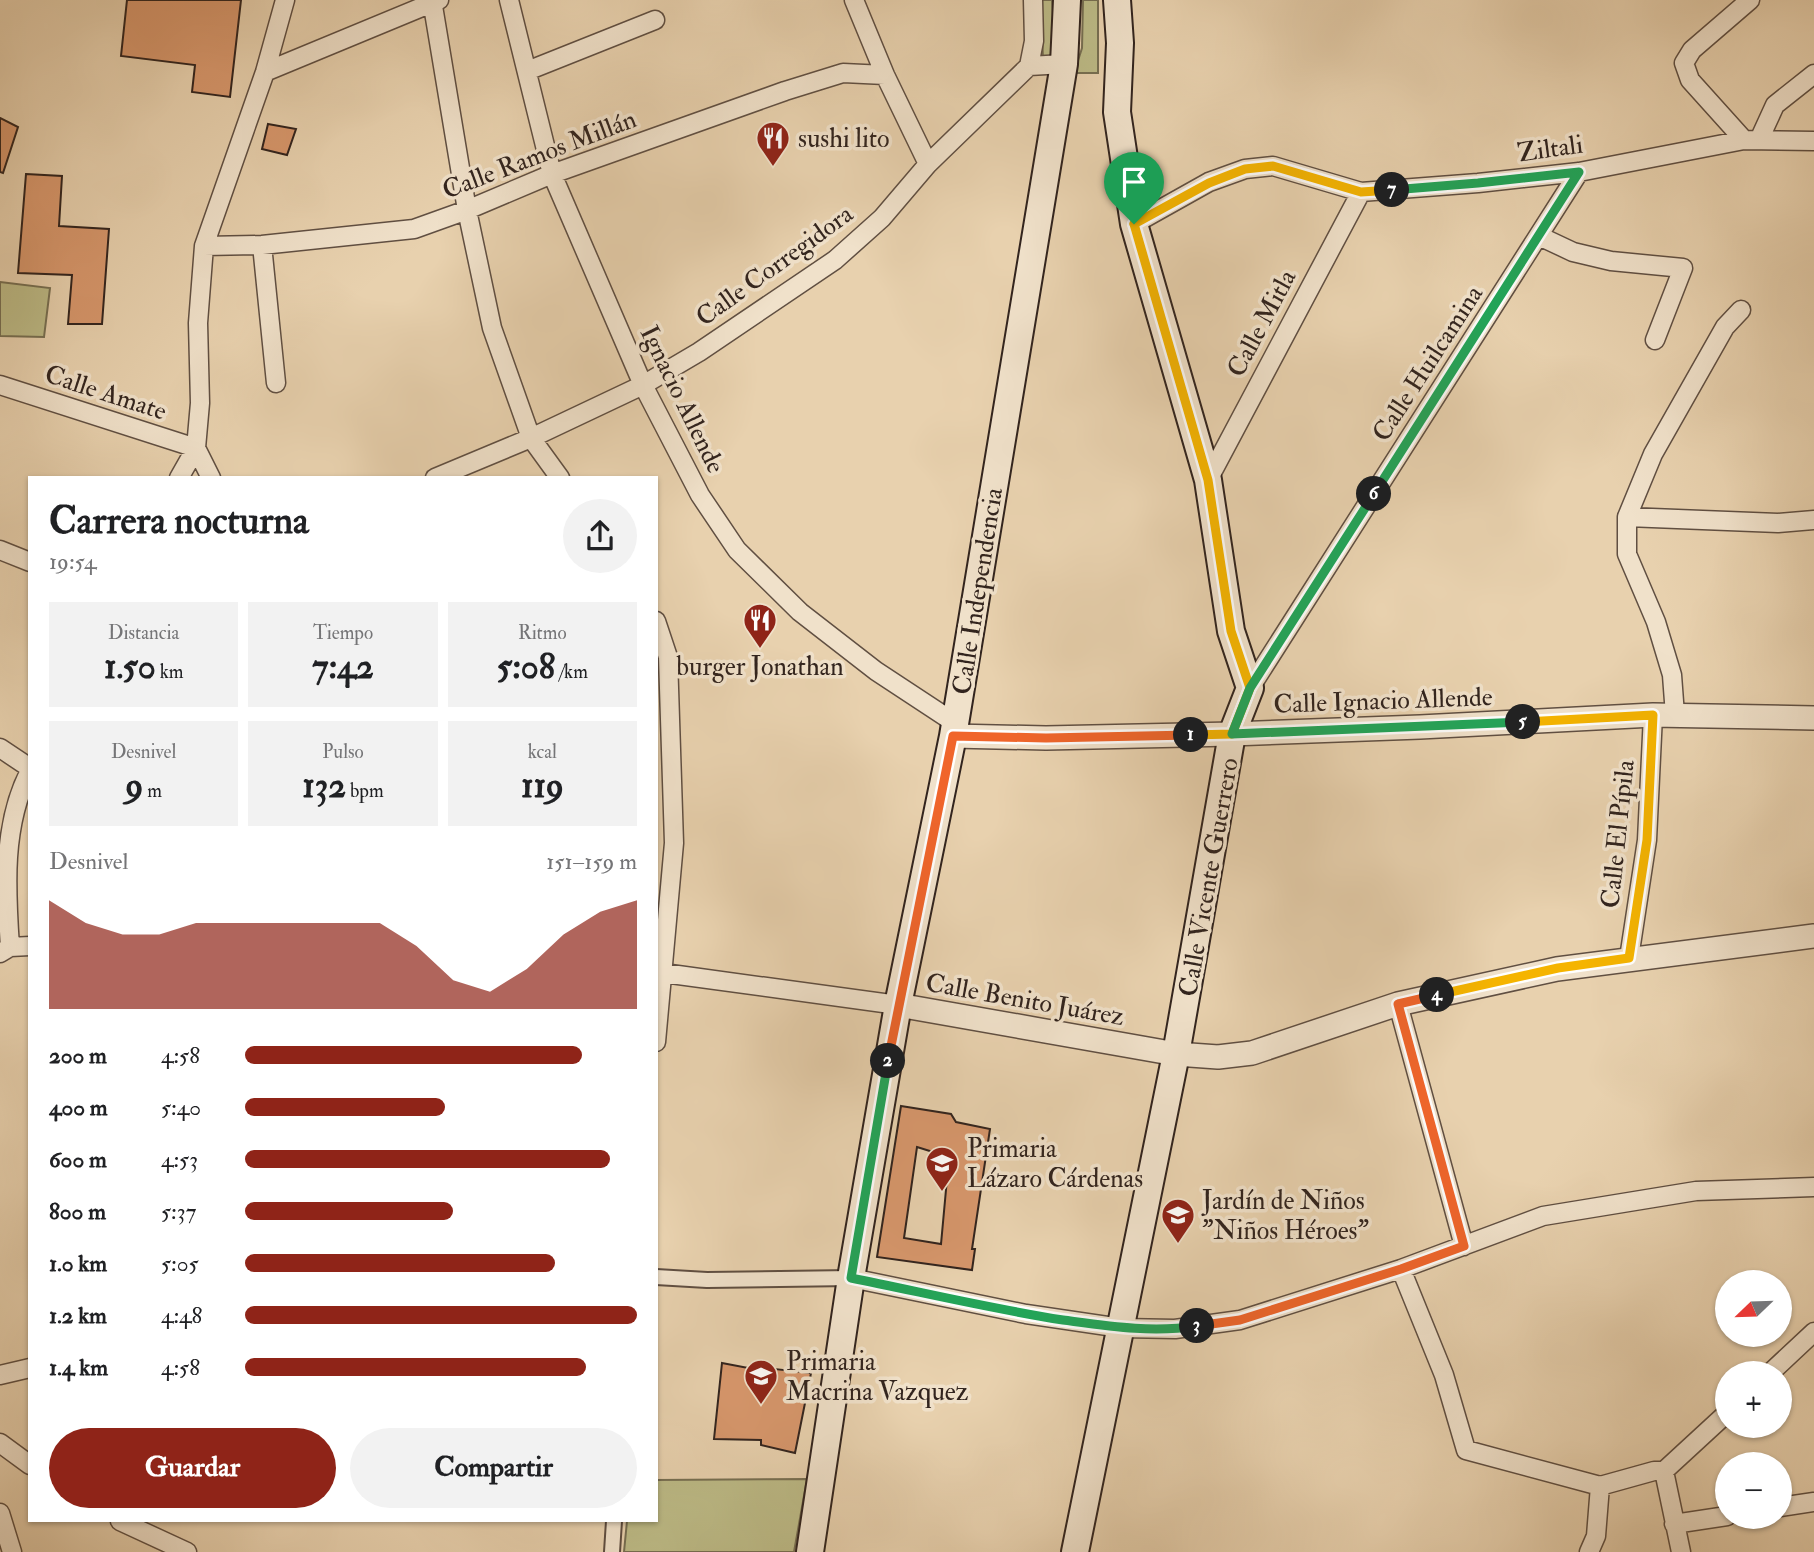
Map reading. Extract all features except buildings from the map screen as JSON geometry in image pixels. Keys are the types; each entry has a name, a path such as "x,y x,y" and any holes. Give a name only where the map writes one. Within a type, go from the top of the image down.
{"main road":[{"name":"Calle Independencia","path":"810,1552 851,1278 898,1005 954,729 1064,64 1067,0"},
{"path":"1116,0 1120,44 1117,112 1134,224 1208,480 1231,631 1250,688"},
{"name":"Calle Vicente Guerrero","path":"1075,1552 1176,1054 1232,734 1250,688"}],"street":[{"path":"180,476 196,448 200,403 198,323 204,246 265,72 285,0"},
{"name":"Ignacio Allende","path":"509,0 552,174 643,385 700,495 737,550 800,612 954,729"},
{"path":"854,0 885,75 928,164"},
{"path":"1033,0 1034,41 1029,66 1064,64"},
{"path":"1751,0 1692,50 1684,63 1690,80 1751,140 1775,104 1814,74"},
{"path":"265,72 434,1 467,210 492,328 531,438 559,476"},
{"path":"527,71 655,20"},
{"name":"Calle Corregidora","path":"440,476 531,438 643,385 699,352 835,260 882,218 928,164 1029,66"},
{"name":"Calle Ramos Millán","path":"204,246 262,245 414,229 552,174 785,90 843,73 885,75"},
{"name":"Ziltali","path":"1361,192 1579,172 1751,140 1814,141"},
{"path":"1134,224 1209,183 1245,169 1273,166 1361,192"},
{"name":"Calle Huilcamina","path":"1250,688 1579,172"},
{"name":"Calle Mitla","path":"1208,480 1361,192"},
{"path":"1539,236 1573,252 1611,261 1683,268 1655,340"},
{"path":"262,245 276,383"},
{"path":"1741,310 1725,327 1653,454 1627,517 1778,523 1814,520"},
{"name":"Calle Amate","path":"0,385 196,448"},
{"path":"196,448 210,476"},
{"name":"Calle El Pípila","path":"1627,517 1627,554 1656,622 1672,675 1629,958"},
{"path":"0,550 28,561"},
{"path":"658,633 662,656 674,843 658,1008"},
{"name":"Calle Ignacio Allende","path":"954,729 1046,738 1232,734 1664,715 1814,719"},
{"path":"0,748 28,768"},
{"path":"28,773 21,788 11,831 5,950 28,946"},
{"name":"Calle Benito Juárez","path":"660,973 898,1005 1176,1054 1218,1057 1252,1053 1398,1004 1558,968 1814,936"},
{"path":"1398,1004 1464,1246"},
{"path":"658,1277 707,1280 851,1278 1026,1314 1121,1328 1174,1329 1240,1320 1401,1269 1543,1216 1696,1191 1814,1187"},
{"path":"1401,1269 1444,1375 1466,1450 1600,1486 1654,1471 1664,1471 1715,1424"},
{"path":"1783,1361 1814,1332"},
{"path":"0,1375 28,1368"},
{"path":"0,1443 28,1464"},
{"path":"1664,1471 1681,1552"},
{"path":"1588,1552 1596,1536 1600,1486"},
{"path":"1792,1505 1814,1502"},
{"path":"0,1514 12,1552"},
{"path":"1674,1524 1715,1518"},
{"path":"122,1522 187,1552"},
{"path":"612,1552 614,1522"}],"shaded area":[{"path":"1041,0 1052,0 1054,32 1051,55 1043,59"},
{"path":"1083,0 1098,0 1098,73 1074,73 1082,48"},
{"path":"0,282 50,288 44,337 0,336"},
{"path":"807,1479 794,1552 624,1552 627,1522 658,1522 658,1480"}],"place":[{"name":"sushi lito","path":"773,168"},
{"name":"burger Jonathan","path":"760,650"},
{"name":"Primaria Lázaro Cárdenas","path":"942,1193"},
{"name":"Jardín de Niños \"Niños Héroes\"","path":"1178,1245"},
{"name":"Primaria Macrina Vazquez","path":"761,1406"}],"route":[{"path":"1134,224 1208,480 1231,631 1250,688 1232,734 1046,738 953,736 898,1005 851,1278 1026,1314 1121,1328 1174,1329 1240,1320 1464,1246 1398,1004 1558,968 1629,958 1647,840 1653,715 1232,734 1250,688 1579,172 1361,192 1273,166 1245,169 1209,183 1134,224"}]}
